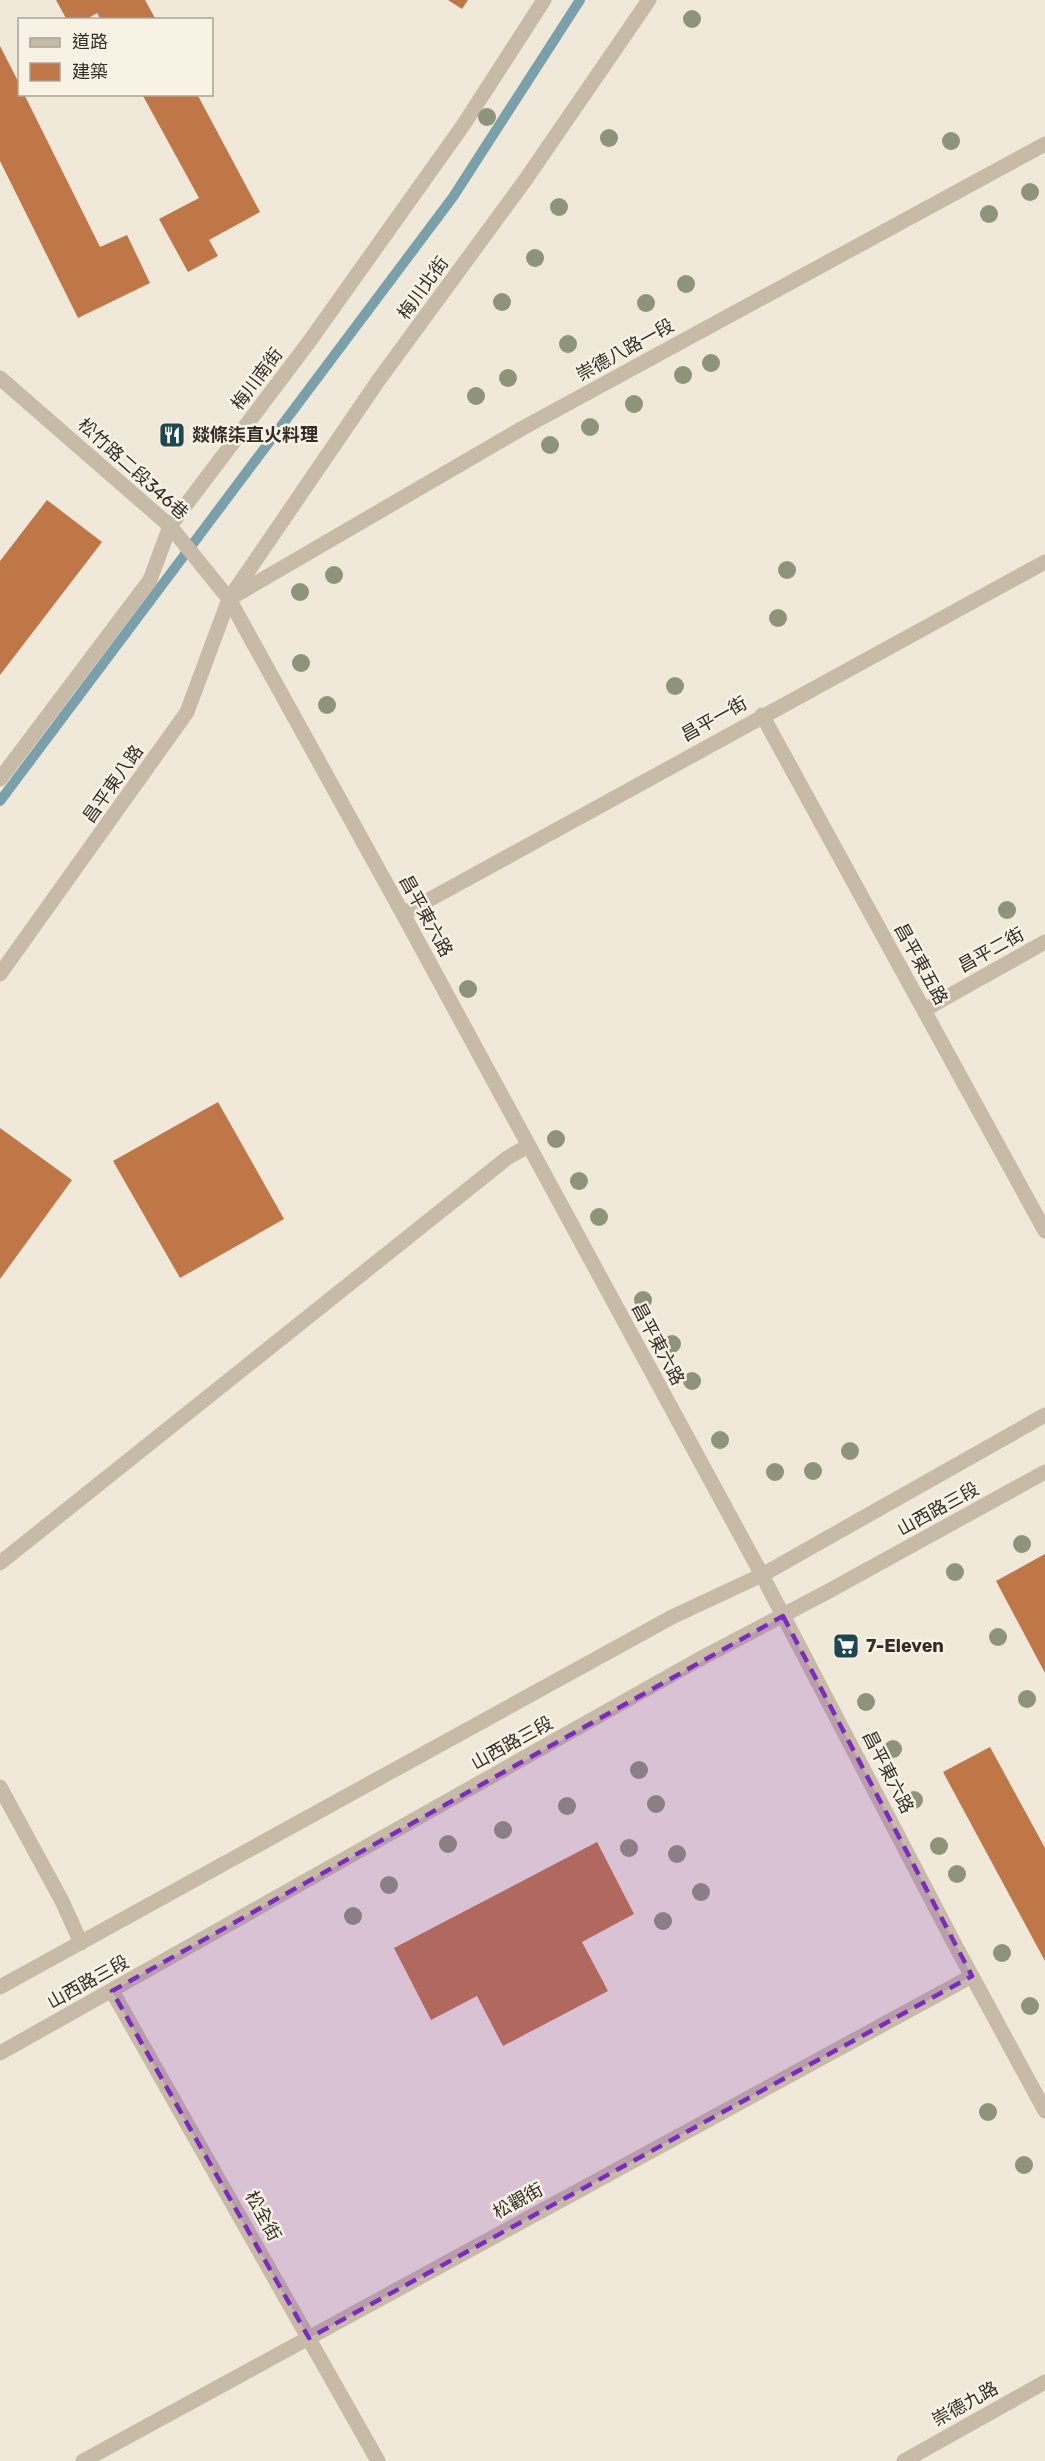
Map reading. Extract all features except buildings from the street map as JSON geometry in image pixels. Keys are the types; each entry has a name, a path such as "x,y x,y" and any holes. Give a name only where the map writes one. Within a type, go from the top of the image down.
{"street":[{"name":"梅川南街","path":"0,779 150,580 170,526 315,333 464,124 544,0"},
{"name":"梅川北街","path":"229,599 378,381 526,179 649,0"},
{"name":"崇德八路一段","path":"229,599 521,429 1045,144"},
{"name":"松竹路二段346巷","path":"0,378 170,526 229,599"},
{"name":"昌平一街","path":"403,914 762,715 1045,562"},
{"name":"昌平東六路","path":"229,599 762,1575 1045,2111"},
{"name":"昌平東八路","path":"0,974 187,712 229,599"},
{"name":"昌平東五路","path":"762,715 1045,1231"},
{"name":"昌平二街","path":"924,1010 1045,942"},
{"path":"0,1563 507,1158 528,1146"},
{"name":"山西路三段","path":"0,1988 672,1617 762,1575 1045,1416"},
{"name":"山西路三段","path":"0,2053 688,1666 1045,1472"},
{"path":"0,1787 62,1901 81,1943"},
{"name":"松觀街","path":"83,2461 972,1976"},
{"name":"松全街","path":"112,1991 378,2461"},
{"name":"崇德九路","path":"904,2461 1045,2382"}],"highlighted area":[{"path":"783,1616 972,1976 309,2338 112,1991"}],"waterway":[{"path":"0,801 453,197 580,0"}],"place":[{"name":"燚條柒直火料理","path":"172,435"},
{"name":"7-Eleven","path":"846,1646"}]}
